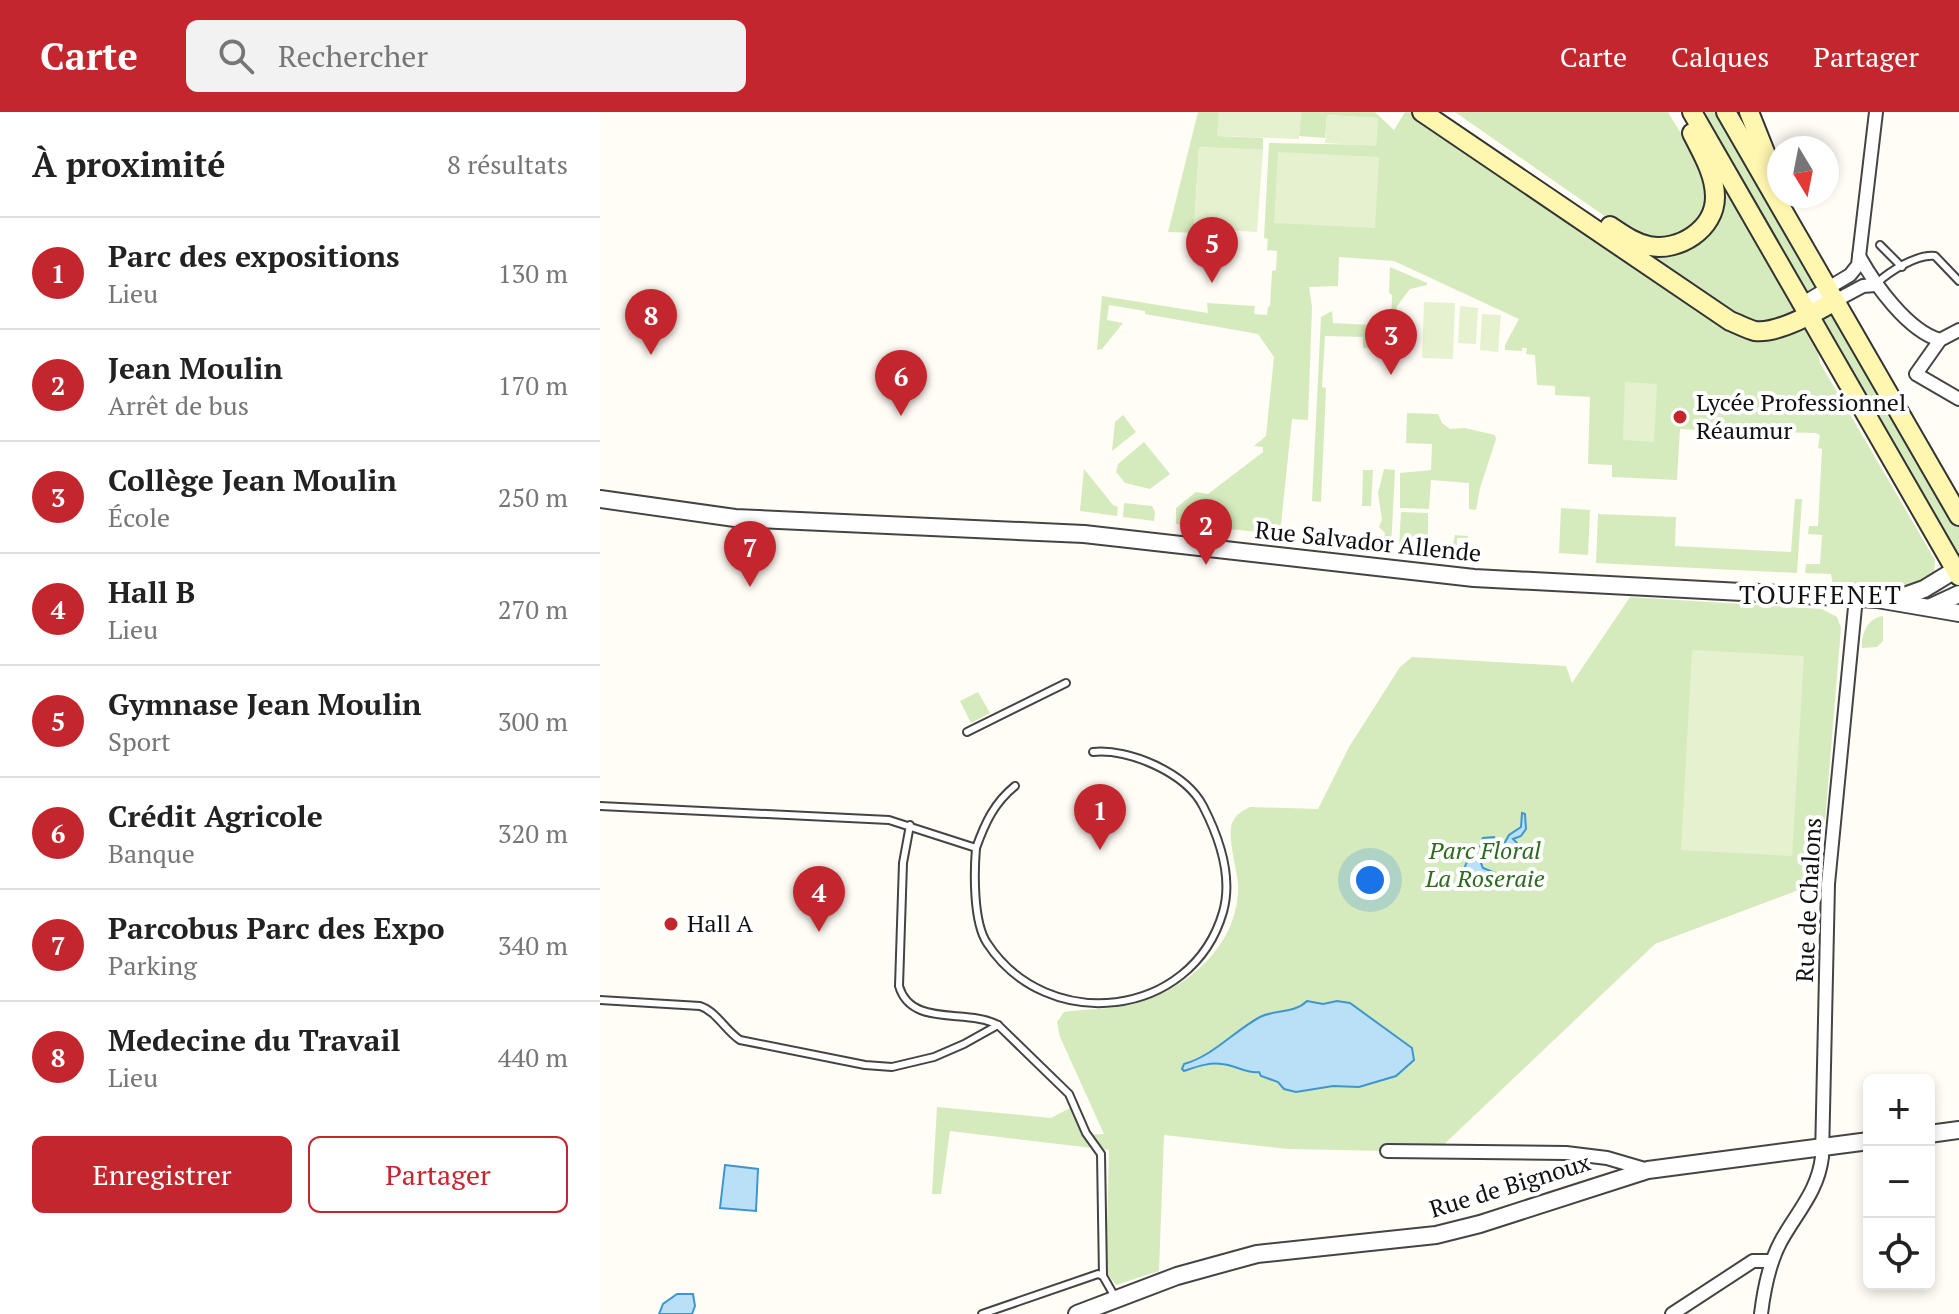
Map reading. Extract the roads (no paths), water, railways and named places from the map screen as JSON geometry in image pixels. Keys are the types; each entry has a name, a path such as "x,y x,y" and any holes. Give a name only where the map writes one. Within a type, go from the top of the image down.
{"main road":[{"path":"1422,112 1730,321 1759,331 1832,294"},
{"path":"1446,112 1632,240 1650,246 1667,246 1688,240 1700,231 1715,205 1712,176 1682,112"},
{"path":"1692,112 1958,572"},
{"path":"1726,112 1959,516"},
{"path":"1749,112 1767,159"},
{"path":"1790,208 1808,254"}],"street":[{"path":"1832,294 1858,265 1876,112"},
{"path":"1859,256 1875,285 1927,336 1940,340"},
{"path":"1832,294 1875,285"},
{"path":"1959,330 1940,340 1916,374 1959,399"},
{"name":"Rue Salvador Allende","path":"600,499 735,518 1084,534 1474,578 1856,597 1959,613"},
{"name":"Rue Salvador Allende","path":"1892,601 1958,572"},
{"path":"1931,607 1959,594"},
{"name":"Rue de Chalons","path":"1761,1314 1772,1261 1781,1240 1813,1192 1820,1173 1828,884 1856,597"},
{"path":"1935,1133 1959,1130"},
{"name":"Rue de Bignoux","path":"1077,1314 1177,1276 1257,1254 1392,1241 1459,1230 1648,1170 1863,1142"},
{"path":"1387,1151 1566,1153 1607,1158 1648,1170"},
{"path":"1672,1314 1753,1261 1772,1261"}],"lane":[{"path":"1880,245 1902,267"},
{"path":"1875,285 1902,267 1931,255 1959,281"},
{"path":"967,732 1066,683"},
{"path":"1015,786 986,819 976,848 973,878 985,941 1015,976 1033,989 1060,1000 1104,1004 1125,1002 1154,992 1181,975 1206,950 1224,911 1226,870 1213,825 1200,801 1184,783 1162,768 1137,759 1093,752"},
{"path":"600,806 889,820 976,848"},
{"path":"910,825 903,863 901,994 911,1007 922,1012 988,1019 1069,1094 1086,1133 1101,1154 1103,1276 1116,1299"},
{"path":"600,1000 700,1006 709,1009 728,1032 740,1040 865,1065 892,1067 914,1063 964,1044 998,1025"},
{"path":"982,1314 1098,1274 1103,1276"}],"water":[{"path":"1522,813 1525,814 1526,829 1521,836 1513,839 1516,847 1512,850 1499,849 1481,863 1483,868 1498,874 1499,883 1495,886 1474,878 1464,869 1468,859 1485,855 1480,846 1483,838 1494,837 1499,845 1504,844 1509,835 1521,827"},
{"path":"1307,1001 1350,1003 1412,1048 1414,1060 1396,1076 1359,1087 1333,1086 1296,1092 1284,1089 1278,1082 1261,1076 1259,1072 1227,1065 1182,1069 1184,1064 1214,1049 1260,1017 1296,1008"},
{"path":"725,1165 758,1169 756,1211 720,1208"},
{"path":"677,1294 693,1294 695,1306 692,1314 659,1314 663,1304"}],"place":[{"name":"Gymnase Jean Moulin","path":"1212,283"},
{"name":"Medecine du Travail","path":"651,355"},
{"name":"Collège Jean Moulin","path":"1391,375"},
{"name":"Crédit Agricole","path":"901,416"},
{"name":"Lycée Professionnel Réaumur","path":"1680,417"},
{"name":"Jean Moulin","path":"1206,565"},
{"name":"Parcobus Parc des Expo","path":"750,587"},
{"name":"Parc des expositions","path":"1100,850"},
{"name":"Hall A","path":"671,924"},
{"name":"Hall B","path":"819,932"}],"district":[{"name":"TOUFFENET","path":"1821,595"}],"park label":[{"name":"Parc Floral La Roseraie","path":"1485,865"}]}
